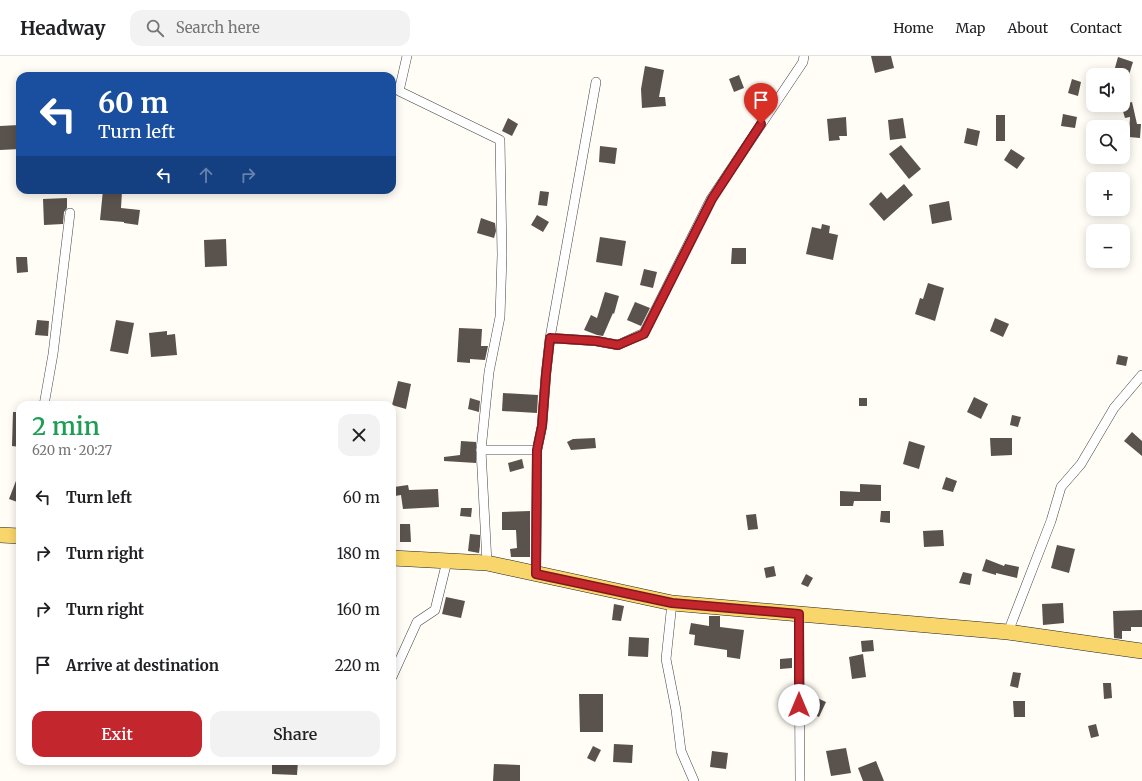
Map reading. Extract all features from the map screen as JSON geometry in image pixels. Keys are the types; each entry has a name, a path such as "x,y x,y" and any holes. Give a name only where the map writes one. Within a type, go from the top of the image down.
{"main road":[{"path":"0,535 16,536"},
{"path":"396,558 487,564 672,603 1008,632 1142,651"}],"street":[{"path":"407,56 399,91 500,140 502,255 500,317 489,372 481,450 487,564"},
{"path":"550,338 596,341 618,345 644,334 712,199 803,62 804,56"},
{"path":"536,574 537,450 542,426 550,338 596,82"},
{"path":"45,401 53,354 70,213"},
{"path":"1008,632 1051,521 1061,488 1081,464 1114,408 1142,375"},
{"path":"481,450 537,450"},
{"path":"396,668 417,622 435,610 447,561"},
{"path":"672,603 666,659 676,710 681,751 694,781"},
{"path":"799,614 800,781"}],"building":[{"path":"871,56 891,56 894,68 875,73"},
{"path":"1118,57 1133,62 1130,72 1130,68 1115,68"},
{"path":"645,66 664,70 659,97 665,97 666,106 642,108 641,89"},
{"path":"739,75 744,88 734,92 729,79"},
{"path":"1072,79 1081,82 1078,96 1068,93"},
{"path":"1132,102 1137,124 1141,124 1140,138 1130,137 1130,117 1125,118 1123,112 1130,112 1130,103"},
{"path":"1063,114 1077,117 1075,128 1061,126"},
{"path":"996,115 1005,115 1005,141 996,141"},
{"path":"846,117 847,136 839,136 840,140 829,141 827,119"},
{"path":"508,118 518,124 512,136 502,131"},
{"path":"903,118 906,138 890,140 888,120"},
{"path":"16,125 16,149 0,150 0,126"},
{"path":"967,128 980,131 977,146 964,143"},
{"path":"901,145 921,169 909,179 889,154"},
{"path":"600,146 617,148 615,164 599,162"},
{"path":"1011,149 1025,158 1017,169 1004,160"},
{"path":"904,184 913,195 884,221 869,204 881,192 887,199"},
{"path":"540,191 549,192 547,206 538,205"},
{"path":"103,194 122,194 121,208 140,210 138,225 100,220"},
{"path":"67,198 67,208 64,212 63,224 44,225 43,199"},
{"path":"949,201 952,220 932,224 929,205"},
{"path":"537,215 549,222 543,232 531,225"},
{"path":"481,218 495,223 496,231 494,238 477,233"},
{"path":"822,224 830,226 829,233 838,235 833,260 806,254 812,227 821,229"},
{"path":"600,237 626,241 622,266 596,262"},
{"path":"226,239 227,266 205,267 204,240"},
{"path":"732,248 746,248 746,264 731,264"},
{"path":"16,257 27,257 28,272 17,273"},
{"path":"644,269 657,272 653,288 640,285"},
{"path":"928,283 944,288 935,321 915,314 920,298 923,299"},
{"path":"605,292 619,296 614,314 613,313 603,336 584,330 591,315 597,318"},
{"path":"635,302 650,308 641,326 627,320"},
{"path":"995,318 1009,324 1003,337 990,331"},
{"path":"37,320 49,321 48,336 35,335"},
{"path":"116,320 134,323 128,354 110,351"},
{"path":"459,328 482,329 481,346 488,346 485,360 470,359 470,363 457,362"},
{"path":"167,331 167,335 175,334 177,355 151,357 149,333"},
{"path":"1118,355 1128,357 1126,366 1116,364"},
{"path":"398,381 411,384 406,409 396,406 396,401 393,401"},
{"path":"503,393 538,395 537,413 502,411"},
{"path":"974,397 988,404 981,419 967,412"},
{"path":"470,398 480,401 479,412 468,409"},
{"path":"859,398 867,398 867,406 859,406"},
{"path":"13,412 16,412 16,446 12,446"},
{"path":"1012,415 1021,417 1018,427 1010,425"},
{"path":"1132,432 1142,441 1142,456 1124,441"},
{"path":"595,438 596,448 571,450 567,442 573,439"},
{"path":"990,438 1012,438 1012,455 991,456"},
{"path":"461,441 476,442 476,463 444,461 444,457 460,455"},
{"path":"909,441 925,446 919,469 903,464"},
{"path":"522,459 524,468 510,472 508,463"},
{"path":"946,477 957,481 953,492 942,489"},
{"path":"16,481 16,502 9,499"},
{"path":"860,484 881,485 881,501 854,501 853,506 840,506 840,491 860,492"},
{"path":"408,485 409,490 438,489 439,507 403,509 401,495 396,496 396,487"},
{"path":"461,508 472,508 471,517 460,516"},
{"path":"530,511 530,557 511,557 510,549 517,548 516,530 502,530 502,512"},
{"path":"881,511 890,511 890,523 880,522"},
{"path":"756,514 758,529 748,530 746,515"},
{"path":"400,524 410,524 411,542 400,542"},
{"path":"943,530 944,546 924,547 923,531"},
{"path":"470,534 480,535 479,553 468,551"},
{"path":"1057,545 1075,549 1069,573 1051,568"},
{"path":"986,559 1004,566 1005,564 1019,567 1017,578 982,571"},
{"path":"774,566 776,576 766,578 764,568"},
{"path":"963,572 972,574 970,585 959,583"},
{"path":"806,574 813,578 808,587 801,584"},
{"path":"446,597 465,601 461,618 442,614"},
{"path":"1063,603 1064,623 1043,625 1042,604"},
{"path":"614,604 624,606 621,621 612,620"},
{"path":"1142,610 1142,627 1131,627 1131,631 1122,631 1122,639 1114,638 1113,611"},
{"path":"709,616 720,616 720,627 744,630 740,659 727,657 727,650 694,645 695,635 689,634 691,623 709,626"},
{"path":"629,637 649,638 648,657 628,656"},
{"path":"873,640 874,651 862,652 861,641"},
{"path":"863,654 866,677 852,679 849,657"},
{"path":"792,658 792,668 780,669 780,659"},
{"path":"1013,672 1021,673 1018,688 1010,686"},
{"path":"1103,683 1111,683 1112,698 1104,699"},
{"path":"579,694 603,694 603,732 580,732"},
{"path":"817,698 826,702 819,717 810,713"},
{"path":"1013,701 1025,701 1025,717 1014,717"},
{"path":"1096,724 1099,736 1091,738 1088,726"},
{"path":"614,744 633,745 632,763 613,762"},
{"path":"593,746 601,750 595,762 587,758"},
{"path":"846,748 851,773 831,776 826,751"},
{"path":"712,751 728,753 726,769 710,767"},
{"path":"876,761 884,781 863,781 858,768"},
{"path":"494,764 520,765 520,781 493,781"},
{"path":"272,765 298,765 297,775 272,774"}],"route":[{"path":"761,124 712,199 644,334 618,345 596,341 550,338 542,426 537,450 536,574 672,603 799,614 799,705"}]}
